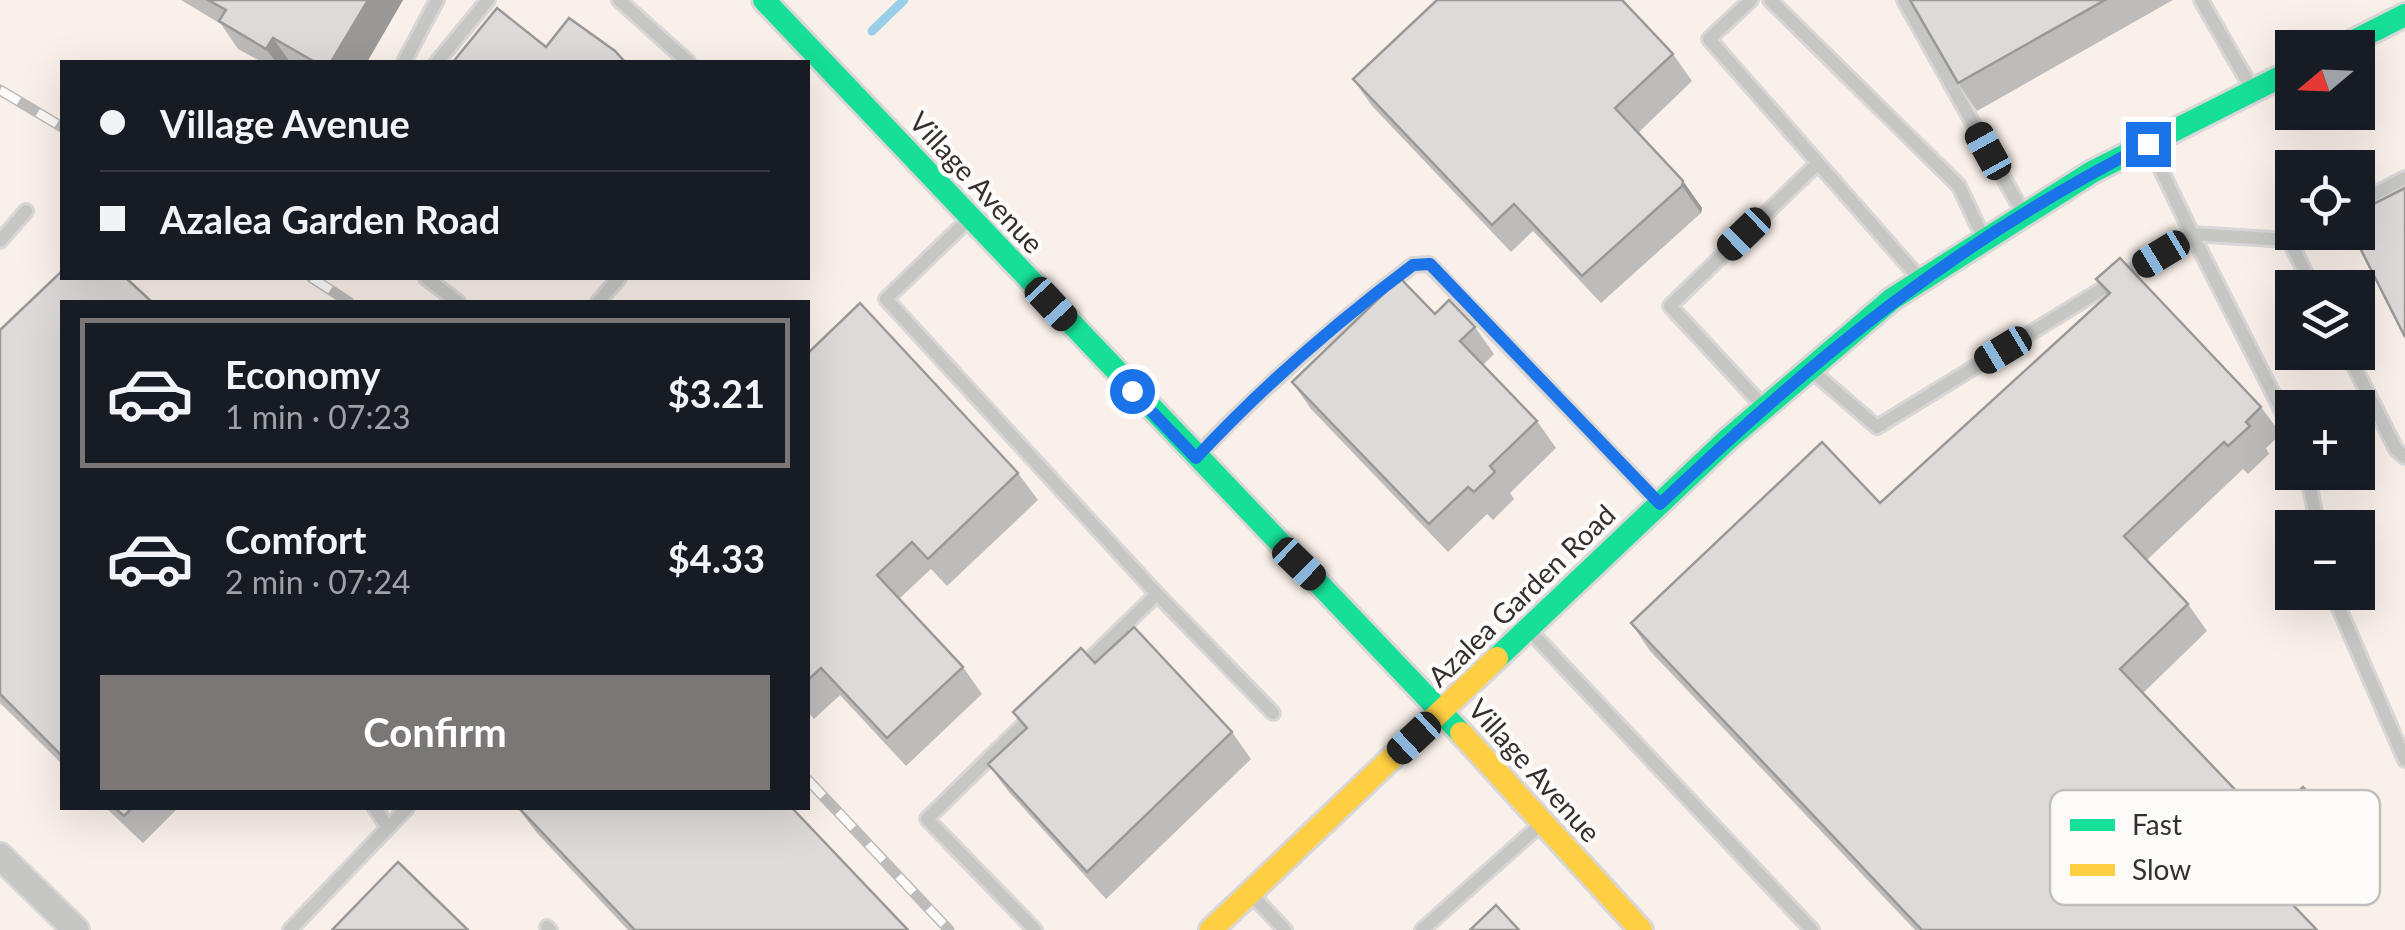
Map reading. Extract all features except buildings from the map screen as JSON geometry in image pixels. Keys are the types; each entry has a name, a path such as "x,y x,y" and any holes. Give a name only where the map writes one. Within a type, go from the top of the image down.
{"main road":[{"name":"Village Avenue","path":"770,2 812,62 970,218 1442,712 1640,930"},
{"path":"2375,30 2405,15"},
{"name":"Azalea Garden Road","path":"1211,930 1807,367 1920,280 2023,213 2275,81"}],"street":[{"path":"0,856 76,930"}],"lane":[{"path":"405,60 436,0"},
{"path":"439,60 488,0"},
{"path":"619,0 686,60"},
{"path":"1751,0 1709,40 1920,280"},
{"path":"1770,0 1959,186 1984,238"},
{"path":"1904,0 2023,213"},
{"path":"2201,0 2253,92"},
{"path":"2148,144 2275,398"},
{"path":"1764,407 1670,306 1818,163"},
{"path":"2375,195 2405,178"},
{"path":"0,240 26,212"},
{"path":"970,218 886,298 1157,594 1273,713"},
{"path":"1807,367 1877,427 2192,234 2275,239"},
{"path":"1196,458 1260,390 1332,326 1413,265 1430,264 1660,504"},
{"path":"429,280 455,300"},
{"path":"600,300 617,280"},
{"path":"2355,370 2396,449 2405,456"},
{"path":"1076,673 1157,594"},
{"path":"2340,610 2405,760"},
{"path":"1528,630 1812,930"},
{"path":"1035,930 927,818 1048,700"},
{"path":"375,810 388,828"},
{"path":"290,930 406,810"},
{"path":"1422,930 1542,823"},
{"path":"1250,893 1285,930"}],"shaded area":[{"path":"0,0 2405,0 2405,930 0,930"}],"waterway":[{"path":"872,31 904,0"}],"railway":[{"path":"0,90 60,126"},
{"path":"315,280 346,300"},
{"path":"810,782 949,930"}],"traffic: fast":[{"path":"764,0 1461,733"},
{"path":"2375,30 2405,15"},
{"path":"1497,658 1727,440 1892,299 2092,172 2275,80"}],"traffic: slow":[{"path":"1211,930 1497,658"},
{"path":"1461,733 1641,930"}],"route":[{"path":"1132,391 1196,458 1260,390 1332,326 1413,265 1430,264 1501,343 1660,504 1807,367 1892,299 1990,233 2092,172 2148,144"}]}
